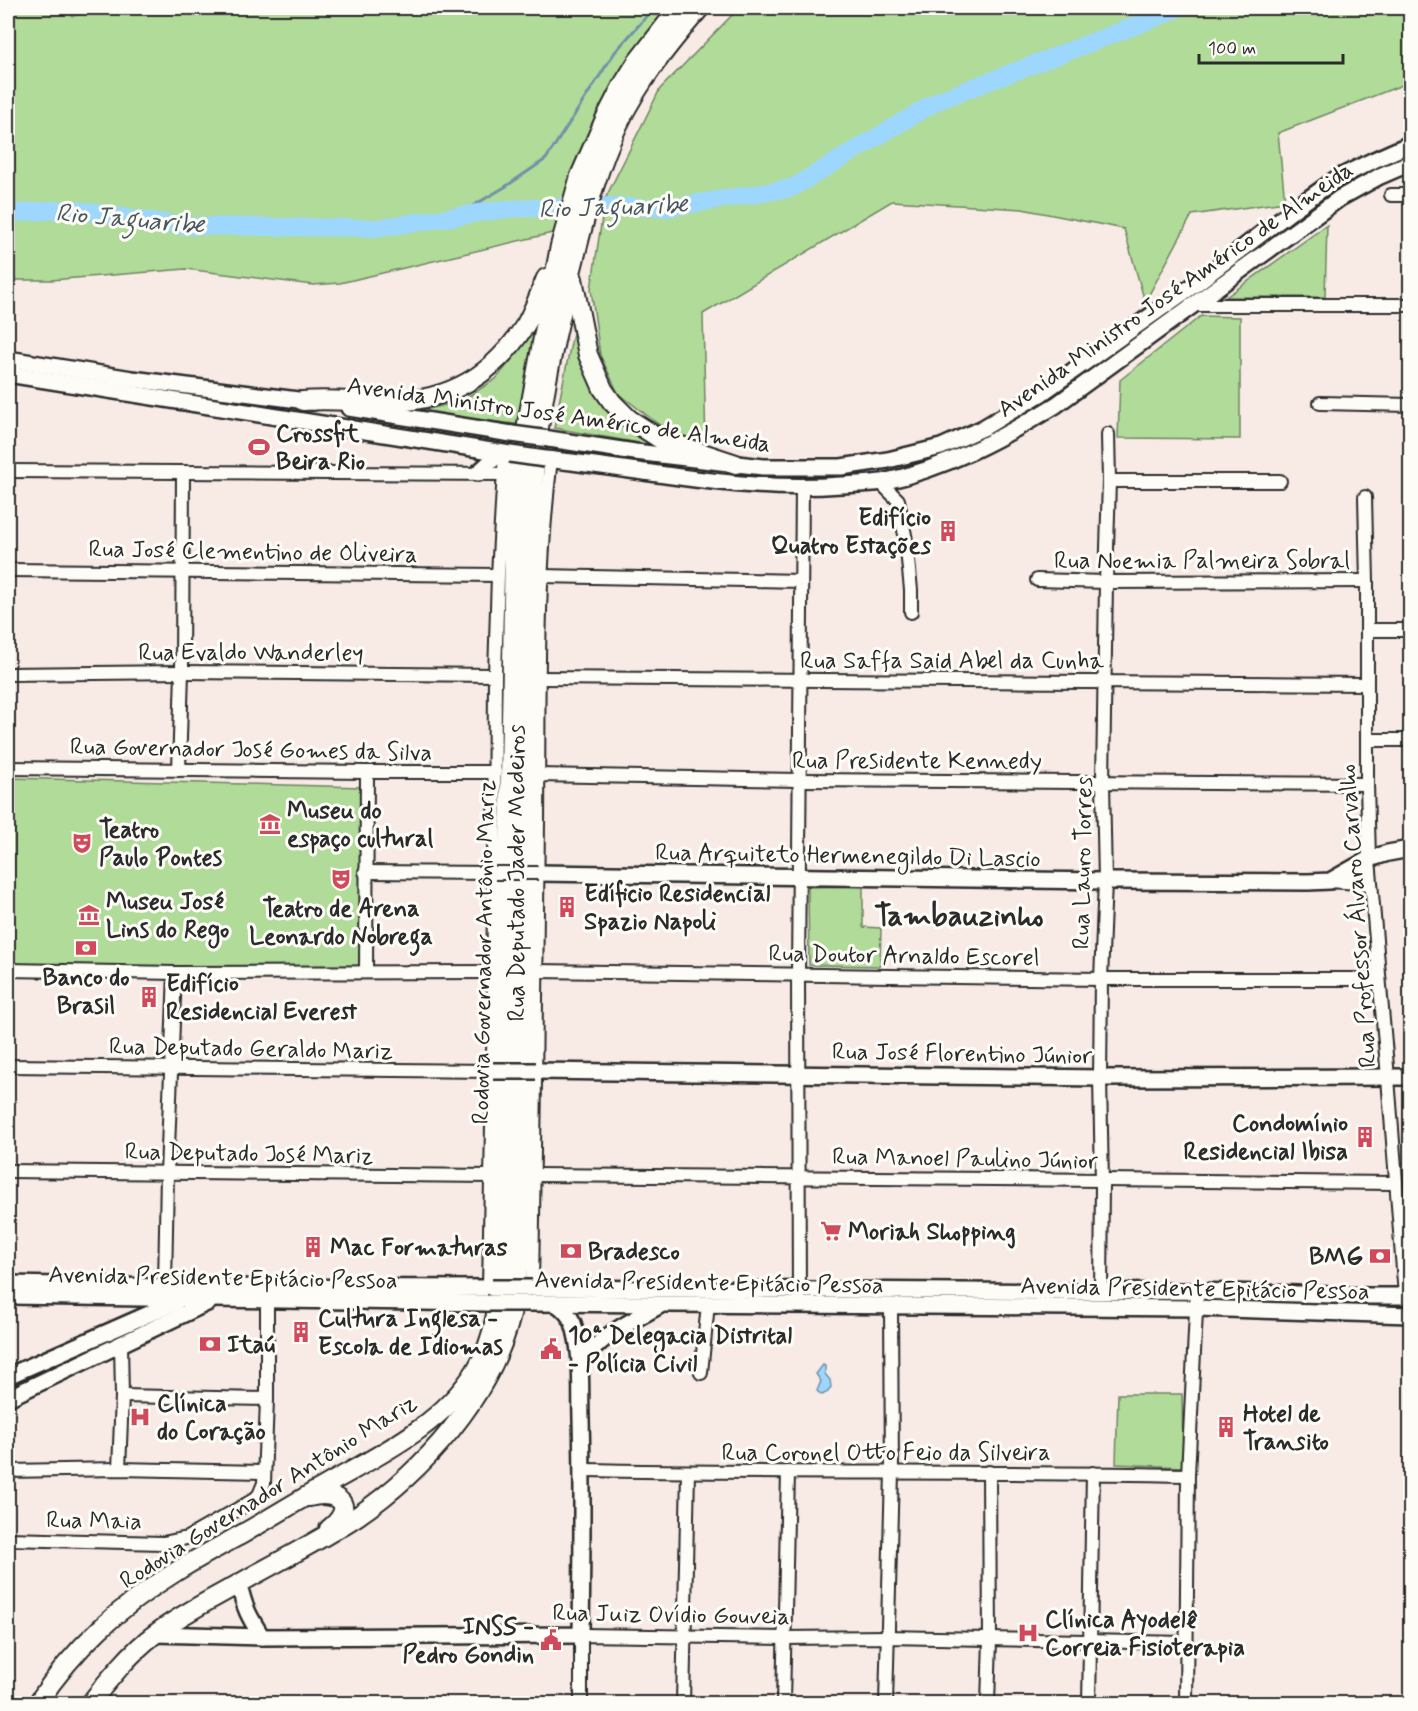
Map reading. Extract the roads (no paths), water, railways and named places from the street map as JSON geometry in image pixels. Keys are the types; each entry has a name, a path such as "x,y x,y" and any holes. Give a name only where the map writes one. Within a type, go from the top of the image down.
{"highway":[{"name":"Rodovia Governador Antônio Mariz","path":"90,1704 101,1688 155,1634 355,1518 381,1499 437,1446 465,1412 487,1377 502,1345 517,1286 519,1240 528,592 530,536 541,415 571,270 573,228 605,119 637,62 679,8"},
{"name":"Rodovia Governador Antônio Mariz","path":"588,178 606,151 634,94 678,33 700,8"},
{"name":"Rodovia Governador Antônio Mariz","path":"37,1704 55,1676 81,1646 105,1623 136,1599 178,1570 382,1453 420,1429 445,1409 477,1369 495,1324 502,1261 516,496 525,426 560,246 573,228"},
{"path":"303,401 318,399 366,402 416,401 437,396 465,384 496,361 526,323 560,246"},
{"path":"571,270 588,355 603,389 612,402 629,419 660,439 736,464"},
{"path":"297,1501 327,1494 337,1498 342,1506 342,1514 336,1523 310,1543"}],"main road":[{"name":"Avenida Ministro José Américo de Almeida","path":"8,358 635,452 736,464 763,467 841,467 888,460 941,447 983,429 1042,393 1194,285 1336,179 1410,144"},
{"name":"Avenida Ministro José Américo de Almeida","path":"8,374 502,454 711,481 802,488 880,482 941,465 1019,428 1056,405 1340,198 1410,163"},
{"path":"133,395 136,379"},
{"path":"478,473 502,454"},
{"name":"Rua Arquiteto Hermenegildo Di Lascio","path":"538,873 1105,881 1330,881 1369,860 1388,853 1410,849"},
{"name":"Rua José Florentino Júnior","path":"493,1071 1100,1078 1410,1077"},
{"name":"Avenida Presidente Epitácio Pessoa","path":"8,1284 489,1293 530,1296 799,1298 1197,1291 1408,1295"},
{"path":"8,1376 182,1299 198,1287"},
{"name":"Avenida Presidente Epitácio Pessoa","path":"8,1296 267,1300 489,1293"},
{"name":"Avenida Presidente Epitácio Pessoa","path":"530,1296 555,1303 708,1304 799,1298 891,1306 1197,1308 1410,1315"},
{"path":"8,1398 214,1299"},
{"path":"555,1303 564,1309 571,1320 580,1366 583,1470 581,1635"},
{"path":"580,1366 590,1350 603,1340 662,1304"},
{"path":"239,1584 248,1616 262,1637"},
{"name":"Rua Juiz Ovídio Gouveia","path":"155,1634 262,1637 581,1635"}],"street":[{"path":"1392,195 1410,195"},
{"path":"1192,305 1410,304"},
{"path":"8,381 502,454"},
{"path":"1320,403 1410,405"},
{"name":"Rua Lauro Torres","path":"1101,1292 1100,1078 1105,881 1103,782 1108,434"},
{"name":"Rua Deputado Jader Medeiros","path":"489,1293 495,873 495,675 504,474 502,454"},
{"name":"Rua Deputado Jader Medeiros","path":"530,1296 536,1071 538,678 548,459"},
{"path":"8,471 504,474"},
{"path":"179,770 183,473"},
{"path":"908,475 898,500 906,540 911,612"},
{"path":"1109,481 1280,481"},
{"path":"880,482 898,500"},
{"path":"799,1298 798,975 802,488"},
{"name":"Rua Professor Álvaro Carvalho","path":"1365,497 1369,860 1395,1183 1408,1295"},
{"name":"Rua José Clementino de Oliveira","path":"8,570 498,574"},
{"path":"541,576 801,581"},
{"name":"Rua Noemia Palmeira Sobral","path":"1037,580 1367,581"},
{"path":"1367,630 1410,630"},
{"name":"Rua Evaldo Wanderley","path":"8,674 182,672 495,675"},
{"name":"Rua Saffa Said Abel da Cunha","path":"538,678 1366,684"},
{"path":"1367,740 1410,740"},
{"name":"Rua Governador José Gomes da Silva","path":"8,768 495,772"},
{"path":"366,972 367,772"},
{"name":"Rua Presidente Kennedy","path":"538,775 799,780 1367,784"},
{"name":"Rua Arquiteto Hermenegildo Di Lascio","path":"365,872 538,873"},
{"name":"Rua Arquiteto Hermenegildo Di Lascio","path":"1330,881 1371,884"},
{"path":"8,970 175,973 493,972"},
{"name":"Rua Doutor Arnaldo Escorel","path":"537,971 1101,979 1379,979"},
{"path":"165,1287 175,973"},
{"name":"Rua Deputado Geraldo Mariz","path":"8,1066 493,1071"},
{"name":"Rua Deputado José Mariz","path":"8,1171 491,1176"},
{"name":"Rua Manoel Paulino Júnior","path":"534,1175 1395,1183"},
{"path":"1186,1704 1188,1475 1197,1291"},
{"name":"Rua Maia","path":"8,1539 163,1543 180,1541 197,1534 259,1495 262,1490 264,1472 267,1399 267,1300"},
{"path":"701,1373 708,1304"},
{"path":"886,1704 892,1472 891,1306"},
{"path":"119,1468 122,1396 121,1343"},
{"path":"122,1396 267,1399"},
{"path":"8,1471 119,1468 264,1472"},
{"name":"Rua Coronel Otto Feio da Silveira","path":"583,1470 1188,1475"},
{"path":"683,1704 688,1472"},
{"path":"783,1704 788,1472"},
{"path":"987,1704 990,1639 989,1472"},
{"path":"1089,1704 1093,1473"},
{"path":"580,1704 581,1635"},
{"name":"Rua Juiz Ovídio Gouveia","path":"581,1635 887,1637 1186,1643"}],"water":[{"path":"823,1365 831,1387 822,1395 817,1391 821,1381 816,1374"}],"waterway":[{"path":"460,216 546,159 615,52 654,8"},
{"name":"Rio Jaguaribe","path":"8,212 70,209 185,226 378,228 505,209 589,206 667,208 792,188 937,101 1179,8"}],"place":[{"name":"Crossfit Beira Rio","path":"259,447"},
{"name":"Edifício Quatro Estações","path":"948,531"},
{"name":"Museu do espaço cultural","path":"270,824"},
{"name":"Teatro Paulo Pontes","path":"82,843"},
{"name":"Teatro de Arena Leonardo Nobrega","path":"341,879"},
{"name":"Edíficio Residencial Spazio Napoli","path":"567,907"},
{"name":"Museu José Lins do Rego","path":"89,915"},
{"name":"Banco do Brasil","path":"86,948"},
{"name":"Edifício Residencial Everest","path":"149,997"},
{"name":"Condomínio Residencial Ibisa","path":"1365,1137"},
{"name":"Moriah Shopping","path":"831,1231"},
{"name":"Mac Formaturas","path":"313,1247"},
{"name":"Bradesco","path":"571,1251"},
{"name":"BMG","path":"1380,1256"},
{"name":"Cultura Inglesa - Escola de Idiomas","path":"301,1332"},
{"name":"Itaú","path":"210,1344"},
{"name":"10ª Delegacia Distrital - Polícia Civil","path":"551,1349"},
{"name":"Clínica do Coração","path":"140,1417"},
{"name":"Hotel de Transito","path":"1226,1427"},
{"name":"Clínica Ayodelê Correia Fisioterapia","path":"1028,1633"},
{"name":"INSS - Pedro Gondin","path":"551,1640"}],"district":[{"name":"Tambauzinho","path":"959,915"}]}
